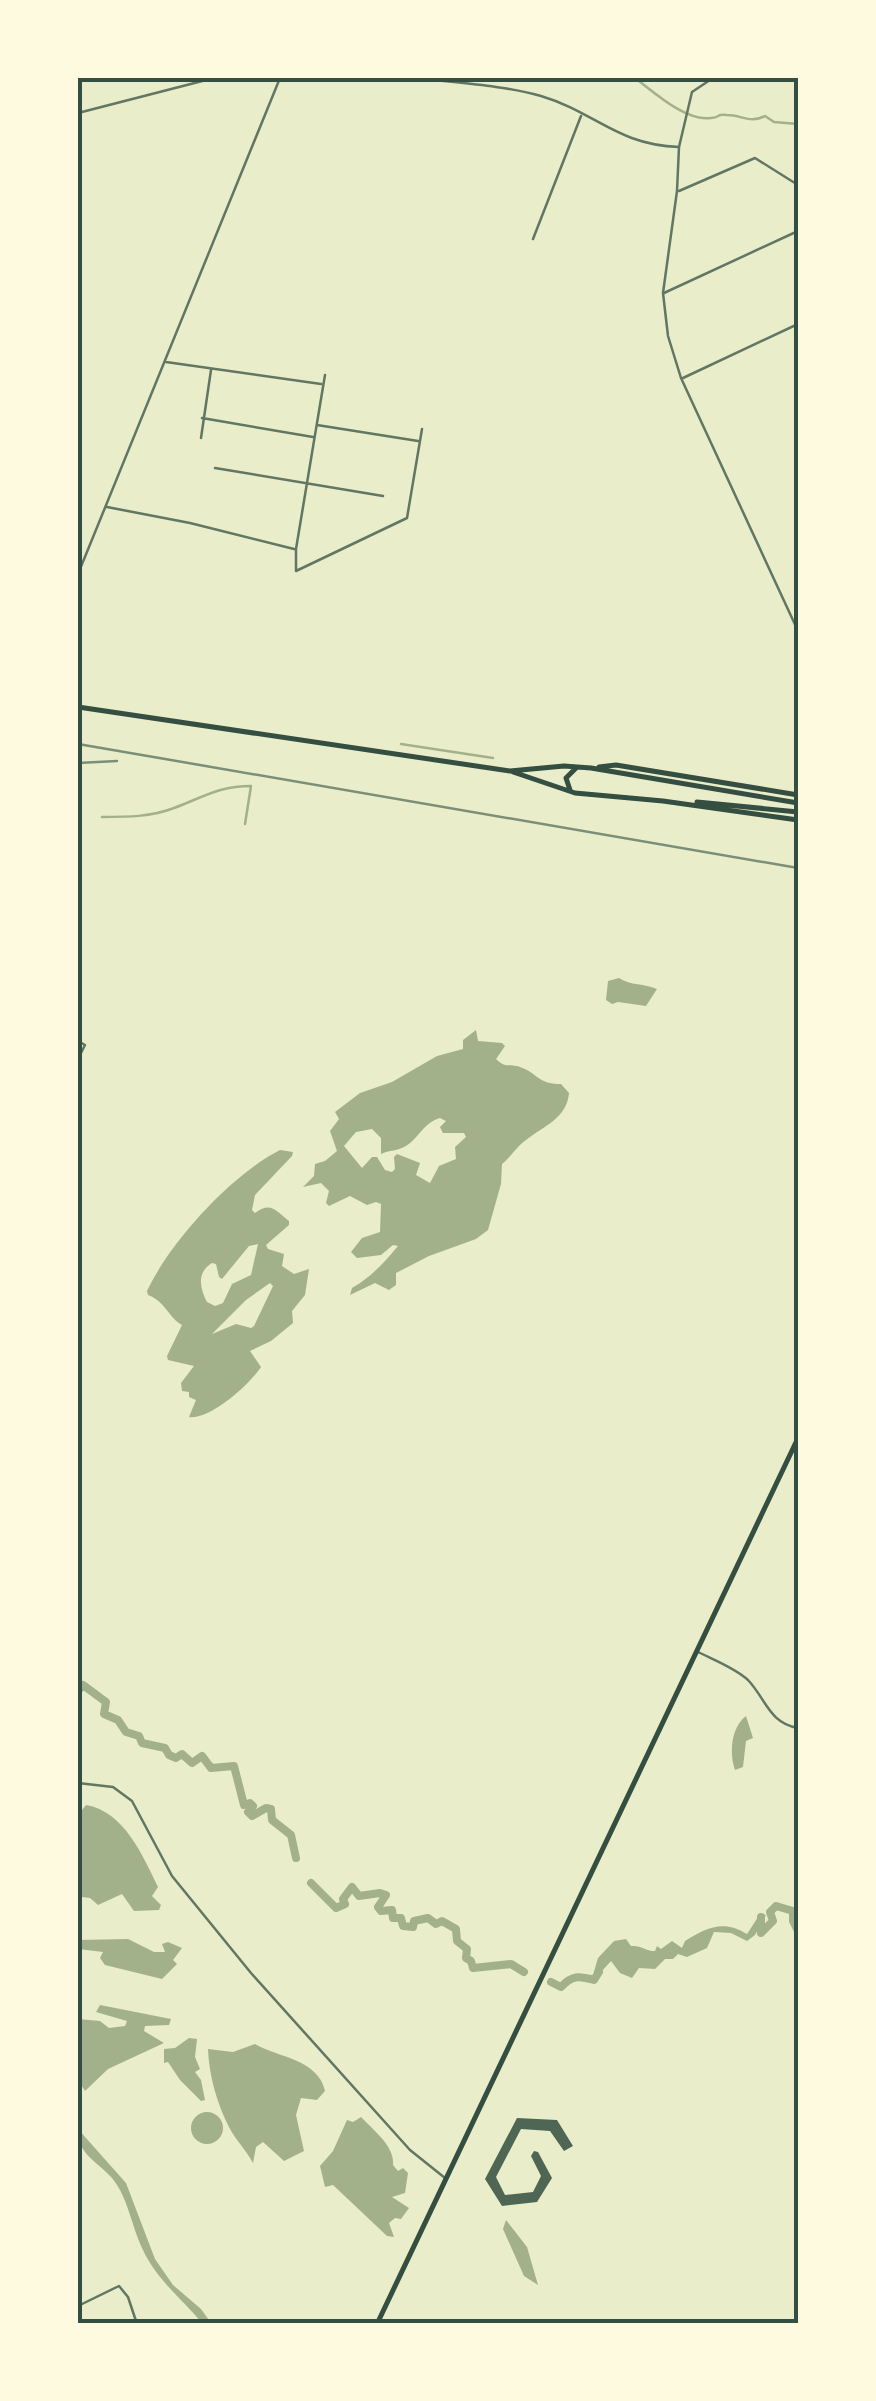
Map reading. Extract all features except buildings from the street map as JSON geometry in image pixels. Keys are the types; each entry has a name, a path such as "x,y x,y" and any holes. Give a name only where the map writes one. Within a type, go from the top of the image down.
{"main road":[{"path":"78,707 510,771 575,793 798,812"},
{"path":"510,771 616,765 798,794"},
{"path":"575,793 566,778 571,770 580,768"},
{"path":"591,768 798,803"},
{"path":"663,801 798,820"},
{"path":"377,2324 798,1438"}],"street":[{"path":"78,113 214,78"},
{"path":"78,574 280,78"},
{"path":"416,78 537,95 627,139 679,148"},
{"path":"713,78 695,86 679,148 677,191 662,293 668,336 681,378 798,631"},
{"path":"533,239 582,114"},
{"path":"677,191 755,158 798,185"},
{"path":"662,293 798,230"},
{"path":"681,378 798,324"},
{"path":"164,362 322,384"},
{"path":"201,438 211,368"},
{"path":"325,375 296,550 296,571 407,518 422,429"},
{"path":"202,418 313,437"},
{"path":"316,425 420,441"},
{"path":"215,468 383,496"},
{"path":"105,507 190,523 296,550"},
{"path":"78,1041 85,1045 78,1059"},
{"path":"697,1651 739,1673 780,1723 798,1728"},
{"path":"78,1783 113,1787 132,1801 172,1876 250,1973 410,2150 446,2179"},
{"path":"78,2306 119,2286 128,2297 137,2324"}],"shaded area":[{"path":"619,978 657,989 646,1006 612,1004 606,1000 608,981"},
{"path":"476,1030 478,1041 502,1043 505,1046 496,1059 526,1069 547,1082 561,1084 569,1093 564,1109 502,1164 501,1184 488,1230 476,1239 396,1273 396,1285 389,1290 375,1283 350,1295 352,1288 398,1246 393,1245 381,1255 357,1258 351,1252 362,1238 380,1232 381,1204 367,1205 350,1196 329,1206 329,1191 321,1183 303,1187 314,1176 315,1164 337,1151 330,1131 339,1119 335,1112 360,1093 392,1082 437,1056 463,1049 463,1040","holes":["434,1120 446,1121 440,1127 443,1133 464,1133 466,1137 455,1147 456,1159 439,1166 430,1183 416,1175 420,1163 397,1154 392,1172 385,1170 377,1157 362,1168 344,1146 356,1132 372,1129 381,1138 381,1154 406,1146"]},
{"path":"280,1150 293,1152 255,1195 252,1210 255,1213 269,1208 289,1221 266,1245 284,1254 282,1266 294,1274 309,1269 305,1295 292,1311 293,1323 271,1341 250,1351 261,1367 248,1382 208,1413 189,1417 196,1400 182,1391 181,1383 194,1366 168,1360 167,1356 182,1325 147,1291 186,1231 222,1193","holes":["258,1244 251,1275 232,1284 223,1303 215,1306 207,1302 201,1281 203,1271 216,1264 222,1279 249,1246","270,1283 273,1286 254,1326 236,1324 212,1334 246,1300"]},
{"path":"746,1716 753,1738 746,1741 743,1767 735,1770 733,1741"},
{"path":"86,1805 111,1816 131,1837 158,1887 152,1896 161,1905 159,1910 134,1911 122,1894 98,1905 82,1897 78,1891 78,1815"},
{"path":"760,1914 766,1915 747,1941 731,1933 714,1932 707,1948 687,1957 678,1954 665,1959 655,1969 639,1968 632,1978 620,1973 611,1961 594,1980 579,1976 593,1975 598,1958 614,1941 626,1939 631,1946 655,1951 657,1946 661,1949 672,1941 682,1948 685,1941 715,1927 730,1927 747,1934"},
{"path":"128,1939 154,1952 165,1952 162,1944 168,1942 182,1948 173,1960 177,1964 162,1979 105,1965 100,1958 103,1952 78,1949 78,1940"},
{"path":"100,2005 171,2019 169,2025 145,2026 144,2031 164,2043 108,2069 85,2091 78,2080 78,2019 100,2021 109,2028 125,2026 127,2021 96,2012"},
{"path":"189,2038 197,2039 195,2057 200,2069 195,2072 201,2080 205,2100 201,2101 168,2062 164,2063 164,2049 175,2048"},
{"path":"255,2044 306,2066 321,2080 325,2091 317,2100 301,2098 296,2115 304,2151 284,2161 263,2142 256,2147 253,2163 230,2129 212,2080 208,2049 233,2052"},
{"path":"207,2112 219,2116 223,2128 219,2140 207,2144 195,2140 191,2128 195,2116"},
{"path":"361,2117 387,2145 398,2171 403,2168 408,2173 405,2193 392,2197 409,2208 401,2219 389,2223 394,2237 387,2236 333,2185 325,2187 320,2166 333,2151 347,2120 353,2122"},
{"path":"78,2129 126,2183 155,2259 173,2285 211,2323 202,2323 155,2271 117,2186 84,2151"},
{"path":"506,2220 527,2247 538,2285 524,2276 503,2229"}],"waterway":[{"path":"635,78 671,105 701,118 765,116 774,122 798,124"},
{"path":"401,744 493,758"},
{"path":"102,817 157,813 220,790 251,786 245,824"},
{"path":"78,1691 83,1685 106,1702 104,1714 118,1720 126,1732 139,1736 142,1743 165,1748 176,1758 182,1754 192,1763 202,1756 211,1768 234,1766 244,1805 253,1806 248,1812 252,1816 271,1809 272,1820 291,1835 296,1858"},
{"path":"311,1883 336,1908 345,1904 343,1899 352,1887 359,1896 386,1895 378,1907 381,1911 392,1910 393,1918 401,1918 403,1926 413,1927 414,1921 428,1918 456,1929 457,1941 467,1949 466,1958 473,1968 511,1964 524,1972"},
{"path":"761,1917 761,1933 773,1921 770,1912 776,1906 793,1911 798,1931"},
{"path":"551,1982 561,1987 576,1978 594,1980 599,1972"}],"railway":[{"path":"78,744 798,868"},
{"path":"78,763 117,761"}]}
